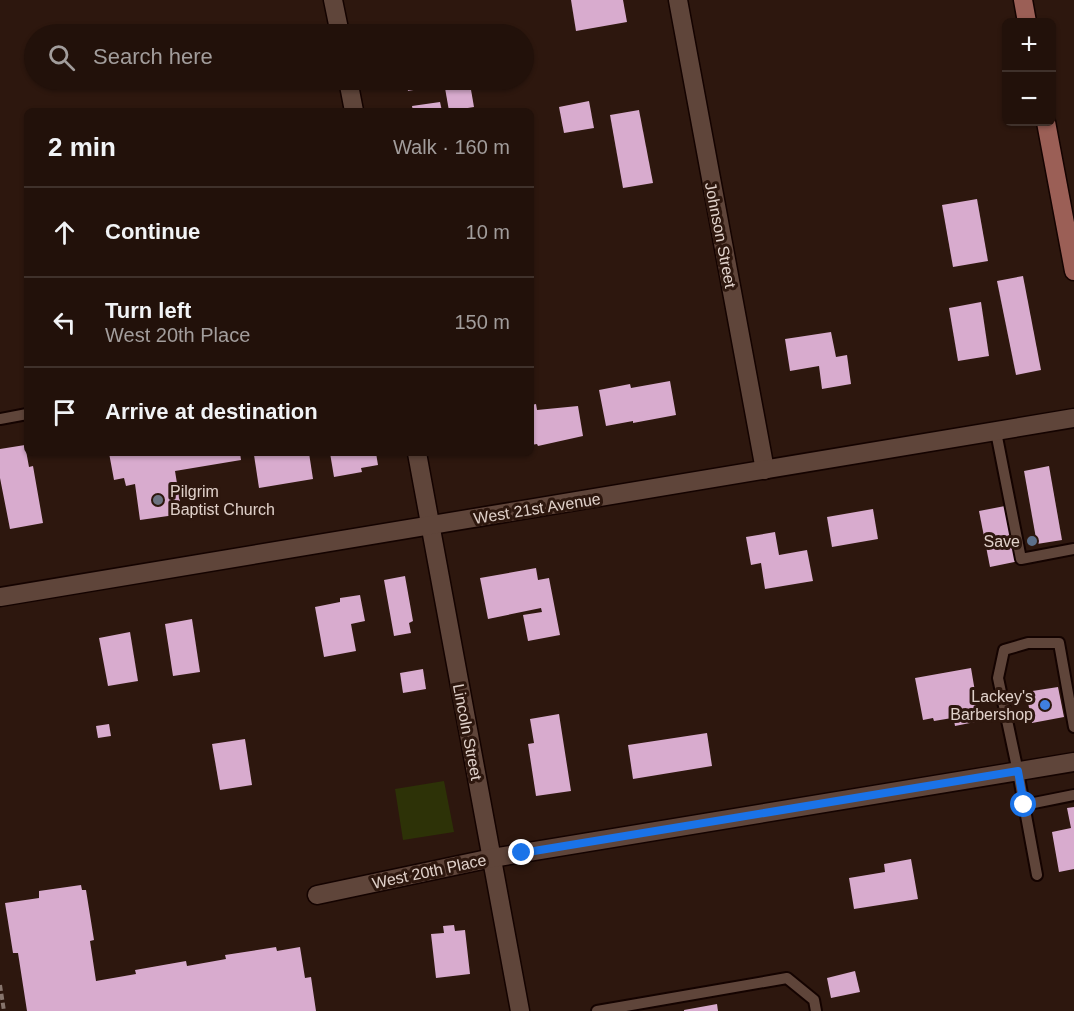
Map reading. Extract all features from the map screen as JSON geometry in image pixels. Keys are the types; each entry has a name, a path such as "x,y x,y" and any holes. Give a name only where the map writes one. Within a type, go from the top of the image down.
{"main road":[{"path":"1023,0 1026,18"},
{"path":"1047,126 1068,211 1074,271"}],"street":[{"path":"333,0 338,24"},
{"name":"Johnson Street","path":"678,0 765,470"},
{"path":"350,90 353,108"},
{"name":"West 21st Avenue","path":"0,597 1074,418"},
{"name":"Lincoln Street","path":"418,456 520,1011"},
{"name":"West 20th Place","path":"316,895 492,858 1074,762"}],"lane":[{"path":"0,419 24,415"},
{"path":"996,432 1021,559 1074,549"},
{"path":"1037,875 998,678 1004,650 1028,643 1059,643 1074,727"},
{"path":"1024,805 1074,795"},
{"path":"597,1011 787,978 814,1000 816,1011"}],"path":[{"path":"0,985 4,1011"}],"green space":[{"path":"444,781 454,832 403,840 395,789"}],"building":[{"path":"571,0 623,0 627,22 576,31"},
{"path":"445,90 471,90 474,107 448,108"},
{"path":"589,101 594,128 564,133 559,107"},
{"path":"440,102 441,108 412,108 412,106"},
{"path":"639,110 653,183 623,188 610,115"},
{"path":"977,199 988,261 953,267 942,205"},
{"path":"1023,276 1041,370 1016,375 997,281"},
{"path":"981,302 989,356 958,361 949,308"},
{"path":"831,332 836,357 847,355 851,384 822,389 819,366 790,371 785,339"},
{"path":"670,381 676,415 606,426 599,390 630,384 631,388"},
{"path":"534,404 536,404 537,410 578,406 583,436 538,446 534,444"},
{"path":"24,445 24,456 27,456 29,467 33,466 43,523 10,529 0,478 0,449"},
{"name":"Pilgrim Baptist Church","path":"110,456 240,456 241,460 175,471 182,514 140,520 135,484 126,486 124,478 114,480"},
{"path":"254,456 309,456 313,479 259,488"},
{"path":"330,456 376,456 378,465 361,468 362,472 334,477"},
{"path":"1049,466 1062,540 1037,544 1024,471"},
{"path":"1005,506 1009,509 1019,561 990,567 979,511"},
{"path":"873,509 878,539 832,547 827,517"},
{"path":"775,532 779,555 807,550 813,581 765,589 761,563 751,565 746,537"},
{"path":"536,568 538,580 549,578 560,635 528,641 523,615 542,612 541,608 488,619 480,578"},
{"path":"405,576 413,621 409,623 411,633 394,636 384,580"},
{"path":"360,595 365,621 351,624 356,651 324,657 315,607 340,602 340,598"},
{"path":"192,619 200,672 173,676 165,624"},
{"path":"130,632 138,681 108,686 99,638"},
{"path":"971,668 980,721 955,726 953,715 951,715 952,718 934,721 933,718 923,720 915,678"},
{"path":"423,669 426,689 403,693 400,673"},
{"name":"Lackey's Barbershop","path":"1058,687 1064,717 1032,723 1026,692"},
{"path":"559,714 571,791 536,796 528,744 534,743 530,719"},
{"path":"109,724 111,736 98,738 96,726"},
{"path":"707,733 712,766 633,779 628,745"},
{"path":"245,739 252,785 220,790 212,744"},
{"path":"1074,807 1074,869 1059,872 1052,832 1071,828 1067,808"},
{"path":"911,859 918,899 854,909 849,878 885,872 884,864"},
{"path":"81,885 82,890 86,890 94,940 90,941 96,981 136,974 135,970 186,961 187,966 226,959 225,955 276,947 277,951 300,947 305,978 311,977 316,1011 27,1011 18,953 13,953 5,903 39,898 39,891"},
{"path":"454,925 455,931 465,930 470,974 436,978 431,934 444,933 443,926"},
{"path":"855,971 860,992 831,998 827,978"},
{"path":"717,1004 718,1011 684,1011 684,1010"}],"place":[{"name":"Pilgrim Baptist Church","path":"158,500"},
{"name":"Save","path":"1032,541"},
{"name":"Lackey's Barbershop","path":"1045,705"}],"route":[{"path":"522,853 1018,771 1024,805"}]}
